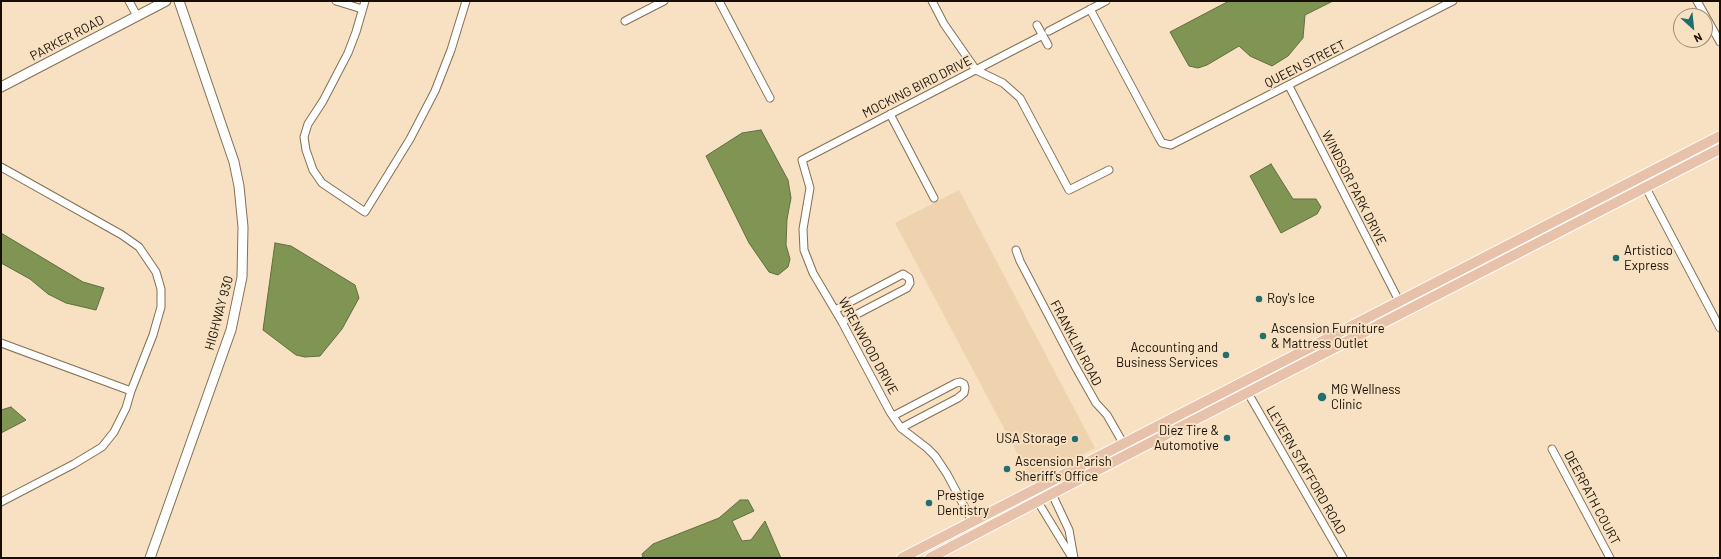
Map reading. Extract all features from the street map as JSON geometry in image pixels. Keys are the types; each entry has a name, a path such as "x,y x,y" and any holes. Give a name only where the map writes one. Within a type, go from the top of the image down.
{"main road":[{"path":"902,558 1720,136"},
{"path":"1038,502 1046,490 1248,393 1716,151"},
{"path":"1646,188 1646,181 1677,164 1685,154"},
{"path":"1341,345 1353,333 1369,325 1374,320 1377,312"},
{"path":"1248,393 1249,387 1274,373 1282,362"},
{"path":"930,558 1052,494 1131,445 1147,431"},
{"path":"917,558 917,556 958,535 972,521"}],"street":[{"path":"129,1 137,16"},
{"name":"PARKER ROAD","path":"1,87 166,1"},
{"path":"336,1 362,9"},
{"path":"365,1 348,53 323,101 308,124 304,136 306,150 313,170 322,183 365,212 410,139 436,91 451,50 466,1"},
{"path":"625,21 664,1"},
{"path":"719,1 770,98"},
{"path":"932,1 944,24 976,70 1003,83 1020,98 1069,190 1109,170"},
{"name":"MOCKING BIRD DRIVE","path":"802,160 1106,1"},
{"name":"QUEEN STREET","path":"1090,9 1159,138 1162,143 1167,145 1176,143 1453,1"},
{"path":"1697,1 1720,42"},
{"name":"HIGHWAY 930","path":"150,558 231,330 242,277 243,227 239,186 234,162 181,2"},
{"path":"1037,25 1046,33 1048,45"},
{"name":"WINDSOR PARK DRIVE","path":"1289,86 1398,301"},
{"path":"890,114 934,198"},
{"path":"1716,151 1720,145"},
{"name":"WRENWOOD DRIVE","path":"802,160 810,188 803,229 804,250 814,272 900,428 927,448 935,456 947,474 972,521"},
{"path":"1,167 122,235 139,247 156,272 161,289 161,307 153,335 131,391 126,408 114,432 102,447 74,464 1,502"},
{"path":"1646,188 1720,328"},
{"name":"FRANKLIN ROAD","path":"1016,250 1020,261 1096,404 1107,414 1123,443"},
{"path":"835,310 903,274 909,278 910,283 907,288 842,322"},
{"path":"1,343 131,391"},
{"path":"893,416 956,382 964,384 964,393 958,398 900,428"},
{"name":"LEVERN STAFFORD ROAD","path":"1248,393 1343,558"},
{"name":"DEERPATH COURT","path":"1552,449 1610,558"},
{"path":"1052,494 1069,530 1073,558"},
{"path":"1038,502 1073,558"}],"shaded area":[{"path":"1229,1 1333,1 1305,15 1303,38 1288,56 1272,66 1250,56 1239,46 1207,65 1198,68 1189,66 1170,32"},
{"path":"761,130 788,180 791,198 787,219 786,245 790,259 788,267 778,275 769,272 749,243 706,156 742,133"},
{"path":"1271,164 1293,199 1316,199 1321,207 1317,214 1281,233 1250,176"},
{"path":"959,190 1095,448 1032,481 895,223"},
{"path":"1,233 83,282 104,288 96,310 66,303 48,294 30,279 1,263"},
{"path":"275,243 291,246 355,285 359,298 342,329 320,356 305,357 296,355 263,330"},
{"path":"11,407 26,420 1,433 1,410"},
{"path":"740,500 748,500 754,511 732,521 742,541 751,540 765,521 781,558 643,558 642,554 653,544 719,518"}],"place":[{"name":"Artistico Express","path":"1616,258"},
{"name":"Roy's Ice","path":"1259,299"},
{"name":"Ascension Furniture & Mattress Outlet","path":"1263,336"},
{"name":"Accounting and Business Services","path":"1226,355"},
{"name":"MG Wellness Clinic","path":"1322,397"},
{"name":"Diez Tire & Automotive","path":"1227,438"},
{"name":"USA Storage","path":"1075,439"},
{"name":"Ascension Parish Sheriff's Office","path":"1007,469"},
{"name":"Prestige Dentistry","path":"929,503"}]}
